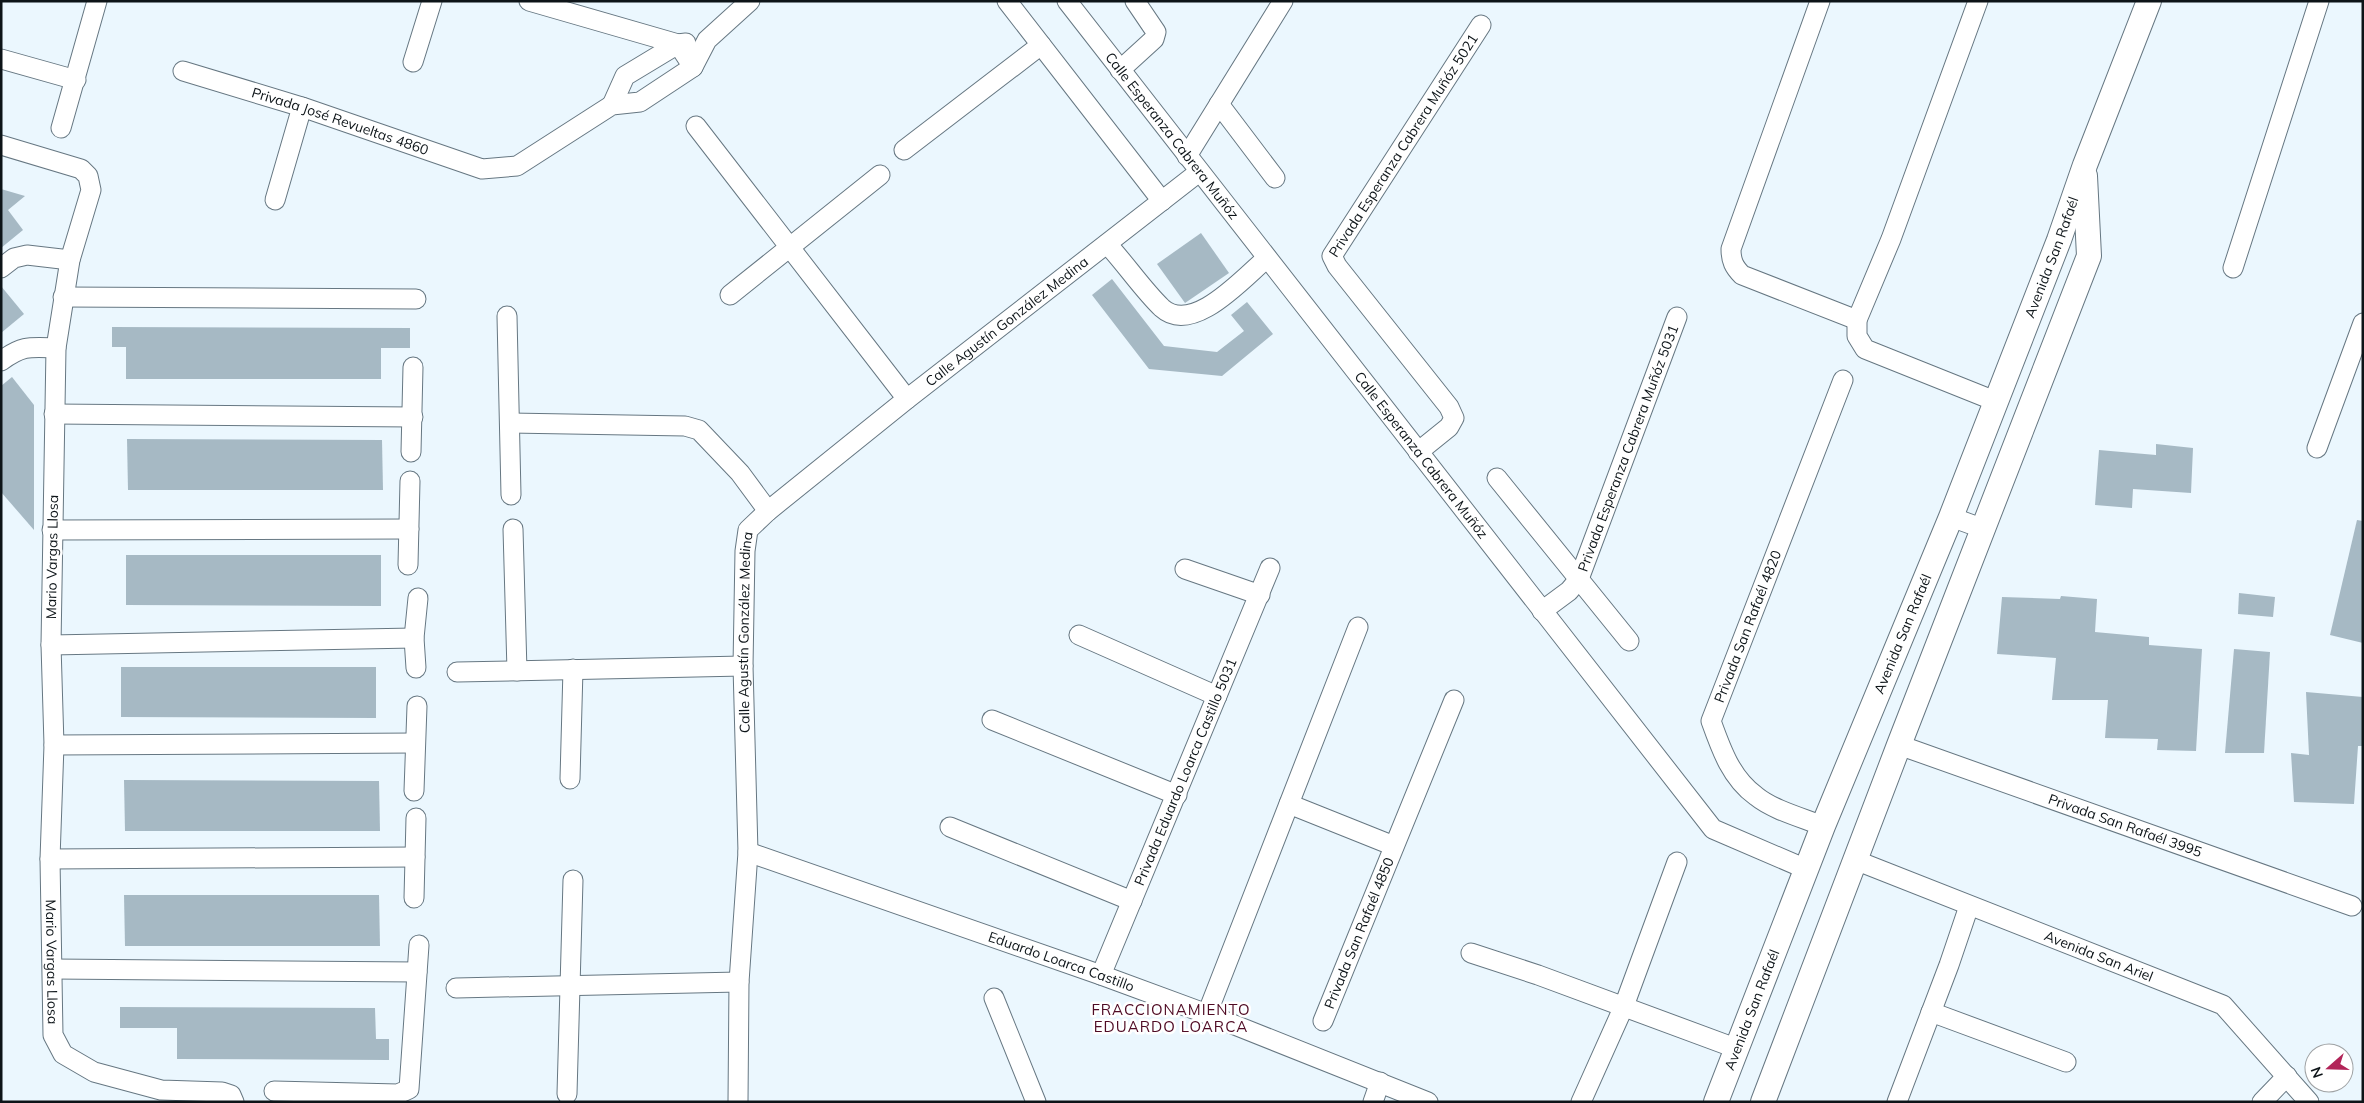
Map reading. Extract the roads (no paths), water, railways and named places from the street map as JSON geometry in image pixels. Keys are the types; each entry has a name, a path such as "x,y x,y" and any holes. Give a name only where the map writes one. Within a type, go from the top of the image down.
{"main road":[{"name":"Avenida San Rafaél","path":"1716,1102 1823,826 1952,516 2149,1"},
{"name":"Avenida San Rafaél","path":"1763,1102 1898,745 1984,529 2089,256 2085,165"}],"street":[{"path":"61,128 97,1"},
{"path":"413,62 432,1"},
{"path":"529,1 678,44 693,67"},
{"path":"612,105 640,102 693,67 707,40 750,1"},
{"path":"1007,1 1162,201"},
{"name":"Calle Esperanza Cabrera Muñóz","path":"1067,1 1713,830 1806,869"},
{"path":"1120,70 1154,39 1156,32 1135,1"},
{"path":"1187,156 1284,1"},
{"path":"1820,1 1731,249 1731,258 1735,268 1742,276 1856,320"},
{"path":"1978,1 1891,239 1856,320 1857,336 1865,349 1995,401"},
{"path":"2233,268 2319,1"},
{"name":"Privada Esperanza Cabrera Muñóz 5021","path":"1418,452 1449,427 1454,418 1449,408 1337,266 1332,256 1482,25"},
{"path":"612,105 625,76 678,44 707,40"},
{"path":"904,150 1041,45"},
{"path":"1,59 76,80"},
{"name":"Privada José Revueltas 4860","path":"184,71 302,108 482,169 517,166 612,105"},
{"path":"1219,104 1275,178"},
{"path":"275,200 302,108"},
{"path":"696,126 908,399"},
{"name":"Mario Vargas Llosa","path":"1,145 81,169 88,176 91,190 70,260 56,348 51,645 54,746 50,859 53,1035 63,1054 94,1072 161,1090 222,1092 231,1095 234,1102"},
{"name":"Calle Agustín González Medina","path":"738,1102 739,982 748,852 743,666 745,551 748,530 768,511 908,399 1199,172"},
{"path":"730,295 880,174"},
{"path":"1107,244 1163,309 1184,317 1206,309 1267,258"},
{"path":"1,268 14,258 27,256 70,260"},
{"path":"64,297 416,299"},
{"path":"507,316 512,495"},
{"name":"Privada Esperanza Cabrera Muñóz 5031","path":"1542,611 1569,591 1578,579 1677,317"},
{"path":"2317,448 2363,324"},
{"path":"1,361 16,350 26,347 56,348"},
{"path":"411,452 413,367"},
{"name":"Privada San Rafaél 4820","path":"1823,826 1756,797 1737,776 1724,757 1711,721 1843,380"},
{"path":"54,414 413,417"},
{"path":"510,423 684,426 699,430 740,473 768,511"},
{"name":"Privada Esperanza Cabrera Muñóz 5031","path":"1497,478 1629,641"},
{"path":"408,565 410,481"},
{"path":"1952,516 1984,529"},
{"path":"52,530 409,529"},
{"path":"513,529 517,671"},
{"name":"Privada Eduardo Loarca Castillo 5031","path":"1101,975 1177,795 1216,696 1260,596 1270,568"},
{"path":"1185,569 1260,596"},
{"path":"416,668 414,638 418,598"},
{"path":"1207,1014 1358,627"},
{"path":"1079,634 1216,696"},
{"path":"51,645 414,638"},
{"path":"456,672 743,666"},
{"path":"570,779 573,669"},
{"name":"Privada San Rafaél 4850","path":"1323,1021 1454,700"},
{"path":"414,790 417,706"},
{"path":"992,720 1177,795"},
{"path":"54,746 415,743"},
{"name":"Privada San Rafaél 3995","path":"1898,745 2352,906"},
{"name":"Privada San Rafaél 4850","path":"1290,804 1394,846"},
{"path":"414,898 416,818"},
{"path":"950,827 1132,901"},
{"name":"Eduardo Loarca Castillo","path":"748,852 1101,975 1207,1014 1428,1102"},
{"path":"50,859 415,857"},
{"name":"Avenida San Ariel","path":"1855,860 2224,1004 2309,1102"},
{"path":"1581,1102 1624,1006 1676,862"},
{"path":"567,1094 573,880"},
{"path":"1897,1102 1969,906"},
{"path":"274,1091 398,1094 409,1089 419,945"},
{"path":"1471,953 1624,1006 1738,1049"},
{"path":"53,969 417,972"},
{"path":"456,988 739,982"},
{"path":"994,998 1036,1102"},
{"path":"1931,1012 2066,1062"},
{"path":"2262,1102 2287,1076"},
{"path":"1374,1102 1380,1082"}],"district":[{"name":"FRACCIONAMIENTO EDUARDO LOARCA","path":"1171,1018"}]}
